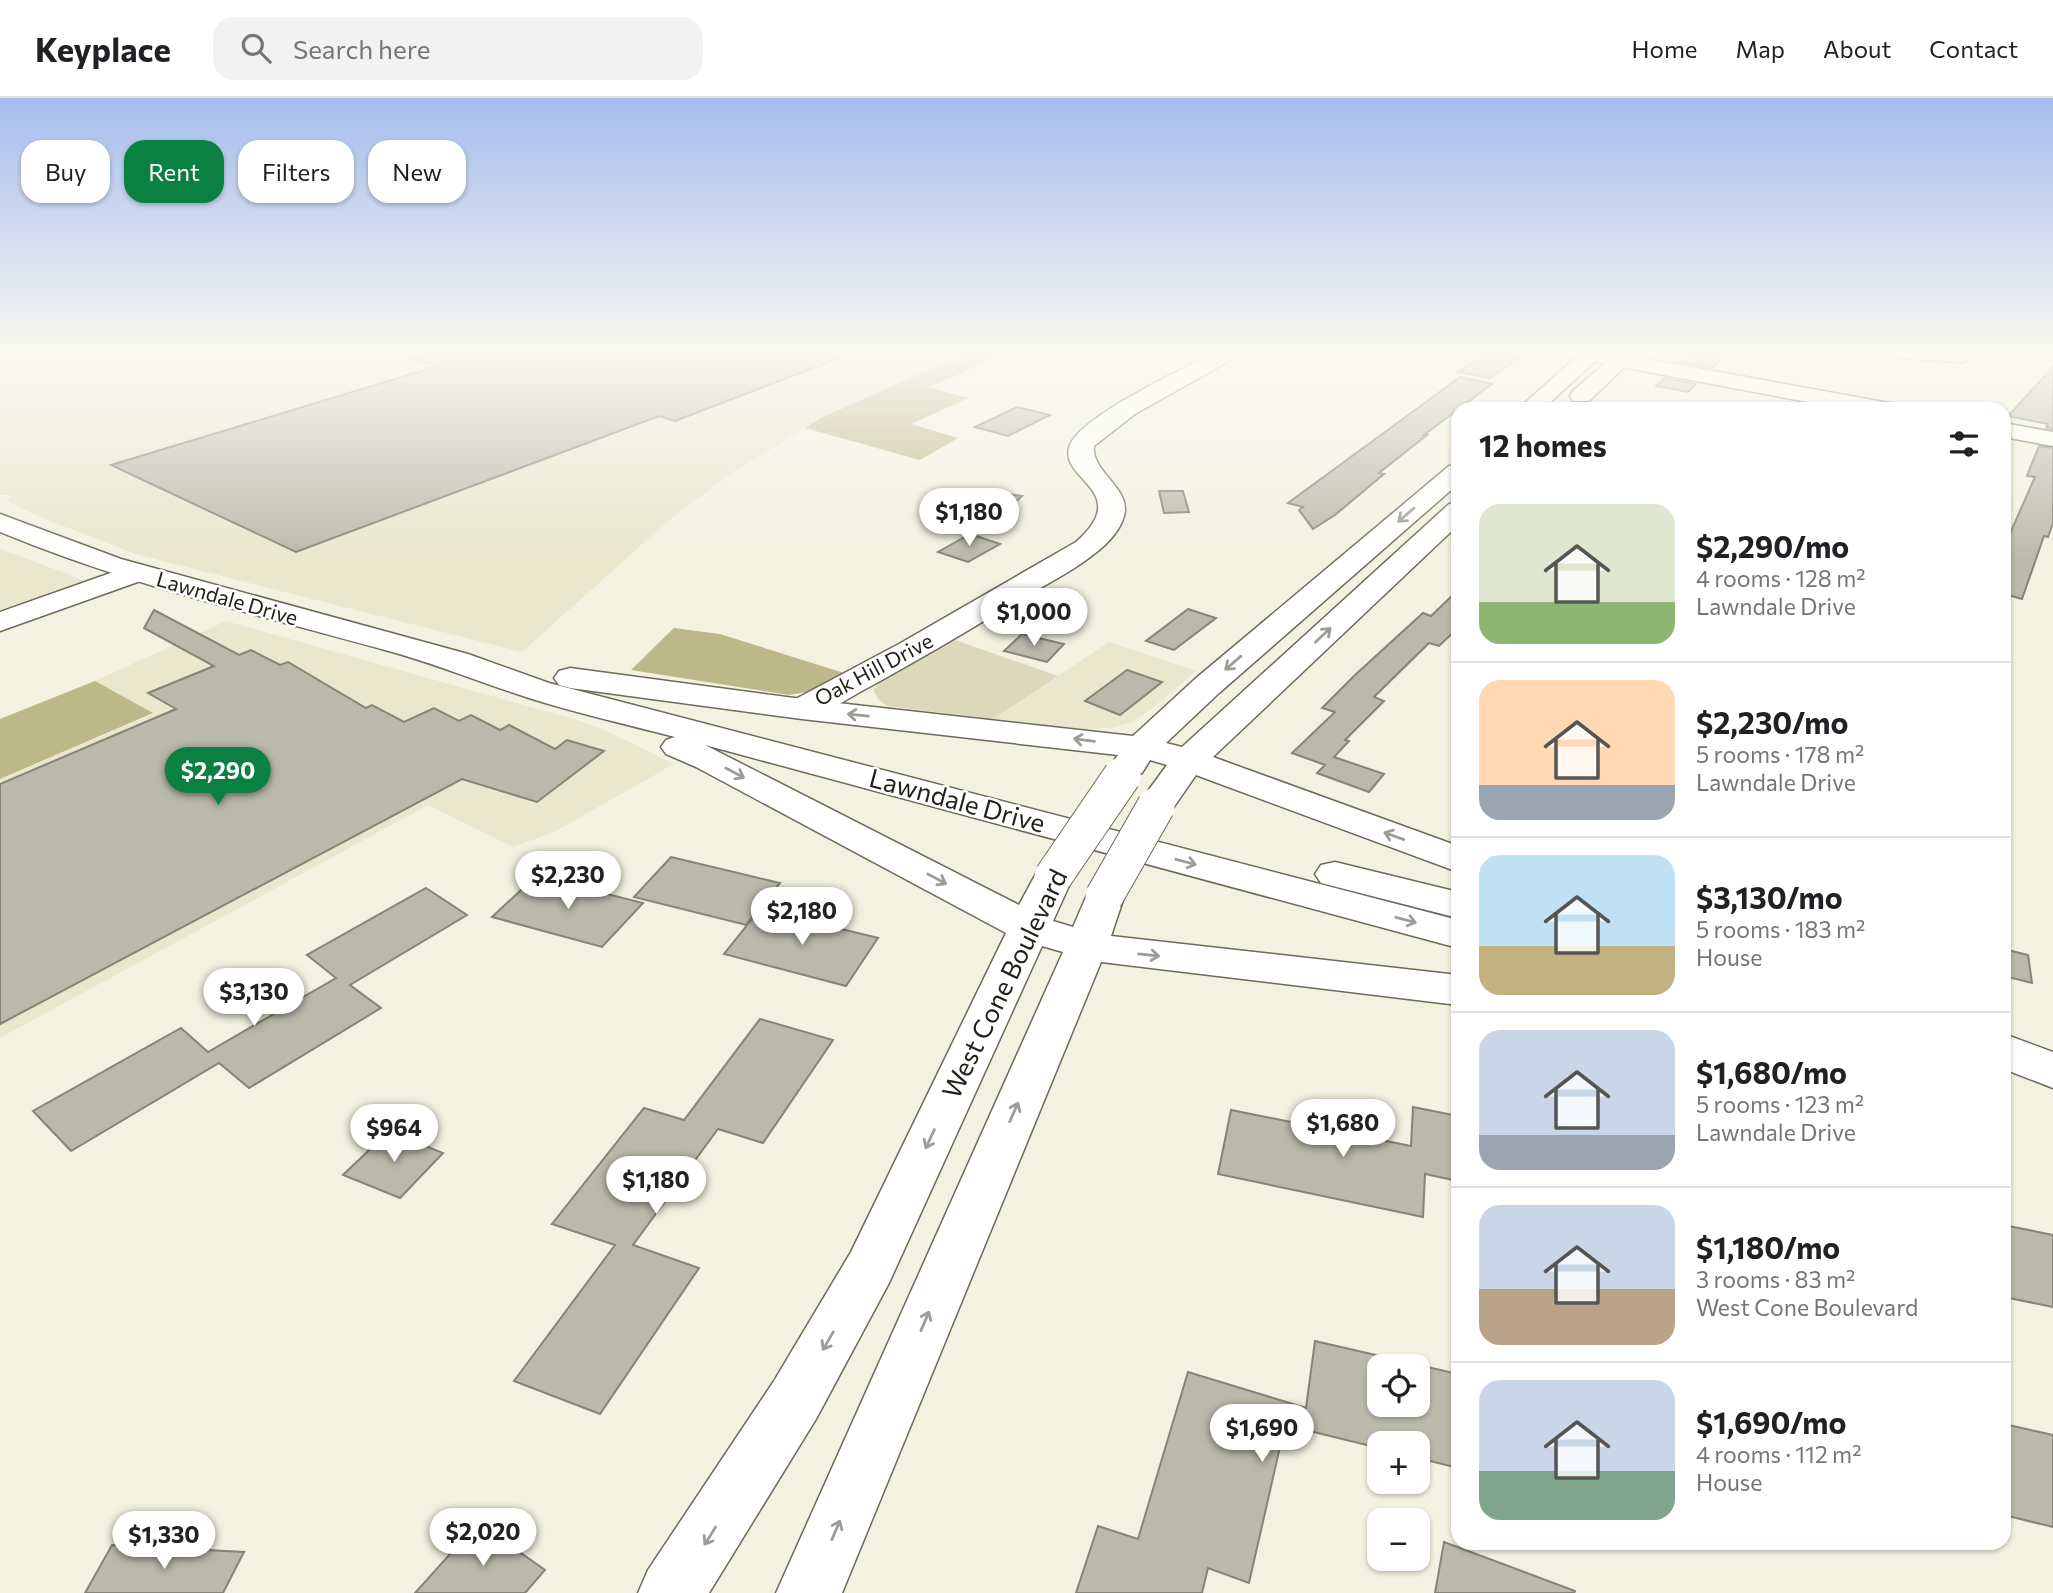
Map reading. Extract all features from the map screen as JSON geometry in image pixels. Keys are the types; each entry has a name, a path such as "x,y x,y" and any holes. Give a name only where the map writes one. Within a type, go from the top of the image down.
{"main road":[{"name":"Oak Hill Drive","path":"802,709 909,653 1087,545 1106,526 1112,510 1104,487 1083,462 1080,450 1084,441 1108,422"},
{"path":"2011,431 2053,439"},
{"name":"West Cone Boulevard","path":"671,1593 794,1400 870,1267 1053,877 1132,762 1207,686 1451,477"},
{"name":"West Cone Boulevard","path":"809,1593 1087,945 1104,897 1156,806 1189,760 1451,517"},
{"name":"Lawndale Drive","path":"0,522 62,550 136,573 459,662 1451,903"},
{"path":"0,622 136,573"},
{"path":"545,683 802,709 1132,762 1189,760 1451,857"},
{"path":"545,683 709,759 1030,928 1087,945 1130,953 1451,989"},
{"name":"Lawndale Drive","path":"545,683 1451,932"},
{"path":"2011,1053 2053,1071"},
{"path":"2011,1074 2053,1077"}],"shaded area":[{"path":"0,422 815,422 732,473 669,520 522,652 139,555 42,518 7,501 12,495 0,495"},
{"path":"815,422 916,422 911,424 958,438 920,460 805,428"},
{"path":"0,549 84,582 80,587 0,615"},
{"path":"226,621 580,721 605,730 674,764 554,832 513,847 428,805 0,1038 0,779 153,714 95,681"},
{"path":"674,628 720,634 844,673 812,691 789,695 631,670"},
{"path":"955,640 1058,676 993,719 887,706 879,700 873,690 883,680"},
{"path":"1109,642 1196,671 1149,711 1132,722 1112,728 1083,729 993,719"},
{"path":"95,681 153,713 0,779 0,719"}],"building":[{"path":"254,422 644,422 296,552 111,465"},
{"path":"986,422 1036,422 1008,436 975,427"},
{"path":"1399,422 1442,422 1379,473 1384,474 1335,515 1313,529 1299,510 1303,507 1288,503"},
{"path":"2037,422 2053,422 2053,429 2046,428 2048,424"},
{"path":"2039,446 2053,448 2053,523 2048,537 2044,536 2022,599 2011,596 2011,531 2035,477 2027,476"},
{"path":"1159,491 1183,491 1189,512 1164,513"},
{"path":"994,492 1022,496 996,520 968,515"},
{"path":"970,534 1000,544 968,562 938,552"},
{"path":"1451,597 1451,635 1439,646 1429,643 1374,697 1384,701 1345,740 1349,741 1334,757 1384,774 1369,792 1317,773 1325,765 1292,753 1335,712 1322,708 1355,675 1423,613 1431,616"},
{"path":"1188,609 1216,618 1174,650 1146,641"},
{"path":"154,610 239,655 251,650 280,665 288,662 366,708 372,705 404,722 434,708 459,721 471,715 500,730 509,725 555,749 567,740 604,751 537,802 462,779 0,1024 0,784 176,709 148,693 214,666 144,628"},
{"path":"1022,634 1064,644 1047,662 1004,651"},
{"path":"1127,670 1162,682 1120,715 1085,701"},
{"path":"671,857 780,883 746,925 634,897"},
{"path":"536,876 643,903 602,947 492,917"},
{"path":"426,888 467,915 350,985 381,1008 249,1088 219,1063 71,1151 33,1111 181,1028 208,1052 336,978 307,955"},
{"path":"760,909 878,938 846,986 724,954"},
{"path":"2011,951 2028,955 2032,983 2011,978"},
{"path":"760,1019 833,1040 763,1143 718,1129 633,1245 699,1268 600,1414 514,1381 615,1245 552,1224 644,1108 684,1120"},
{"path":"1413,1107 1451,1115 1451,1180 1425,1174 1423,1217 1218,1174 1231,1110 1411,1146"},
{"path":"389,1131 443,1153 400,1198 343,1175"},
{"path":"2011,1226 2053,1235 2053,1307 2011,1298"},
{"path":"1315,1341 1371,1354 1367,1354 1367,1417 1430,1417 1430,1368 1451,1372 1451,1466 1430,1461 1430,1431 1367,1431 1367,1445 1285,1425 1249,1583 1208,1568 1202,1593 1076,1593 1098,1526 1138,1539 1188,1372 1306,1408"},
{"path":"2011,1426 2053,1435 2053,1527 2011,1517"},
{"path":"478,1523 545,1570 525,1593 415,1593"},
{"path":"1444,1542 1451,1545 1451,1550 1465,1550 1575,1591 1574,1593 1435,1593"},
{"path":"112,1545 244,1552 223,1593 85,1593"}]}
